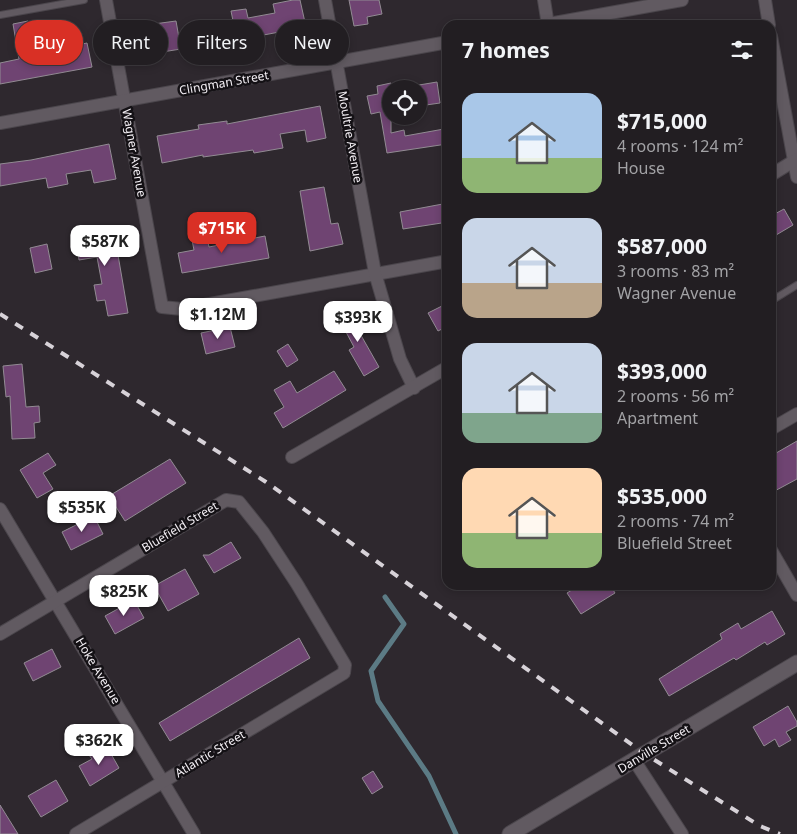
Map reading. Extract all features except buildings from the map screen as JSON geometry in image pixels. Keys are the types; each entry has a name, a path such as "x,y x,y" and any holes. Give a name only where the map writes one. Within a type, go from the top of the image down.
{"street":[{"name":"Wagner Avenue","path":"106,0 162,307 182,309 298,290 375,273"},
{"name":"Moultrie Avenue","path":"325,0 329,20"},
{"path":"544,0 546,20"},
{"path":"574,20 682,0"},
{"path":"765,0 768,20"},
{"name":"Clingman Street","path":"349,60 442,43"},
{"path":"776,61 796,160 797,177"},
{"name":"Clingman Street","path":"0,123 320,65"},
{"name":"Moultrie Avenue","path":"338,65 375,273 400,359 414,388"},
{"path":"776,172 796,160"},
{"path":"375,273 442,262"},
{"path":"292,457 442,371"},
{"path":"776,426 797,414"},
{"name":"Bluefield Street","path":"0,634 226,500 232,499 239,502 263,532 297,584 345,665 344,673"},
{"name":"Hoke Avenue","path":"0,509 194,834"},
{"path":"776,559 797,595"},
{"name":"Danville Street","path":"510,834 797,663"},
{"name":"Atlantic Street","path":"76,834 344,673"},
{"path":"634,760 682,834"}],"lane":[{"path":"0,15 84,0"},
{"path":"776,298 797,285"}],"waterway":[{"path":"385,597 404,624 371,671 378,701 429,776 456,834"}],"railway":[{"path":"0,314 266,482 645,754 760,826 780,834"}]}
